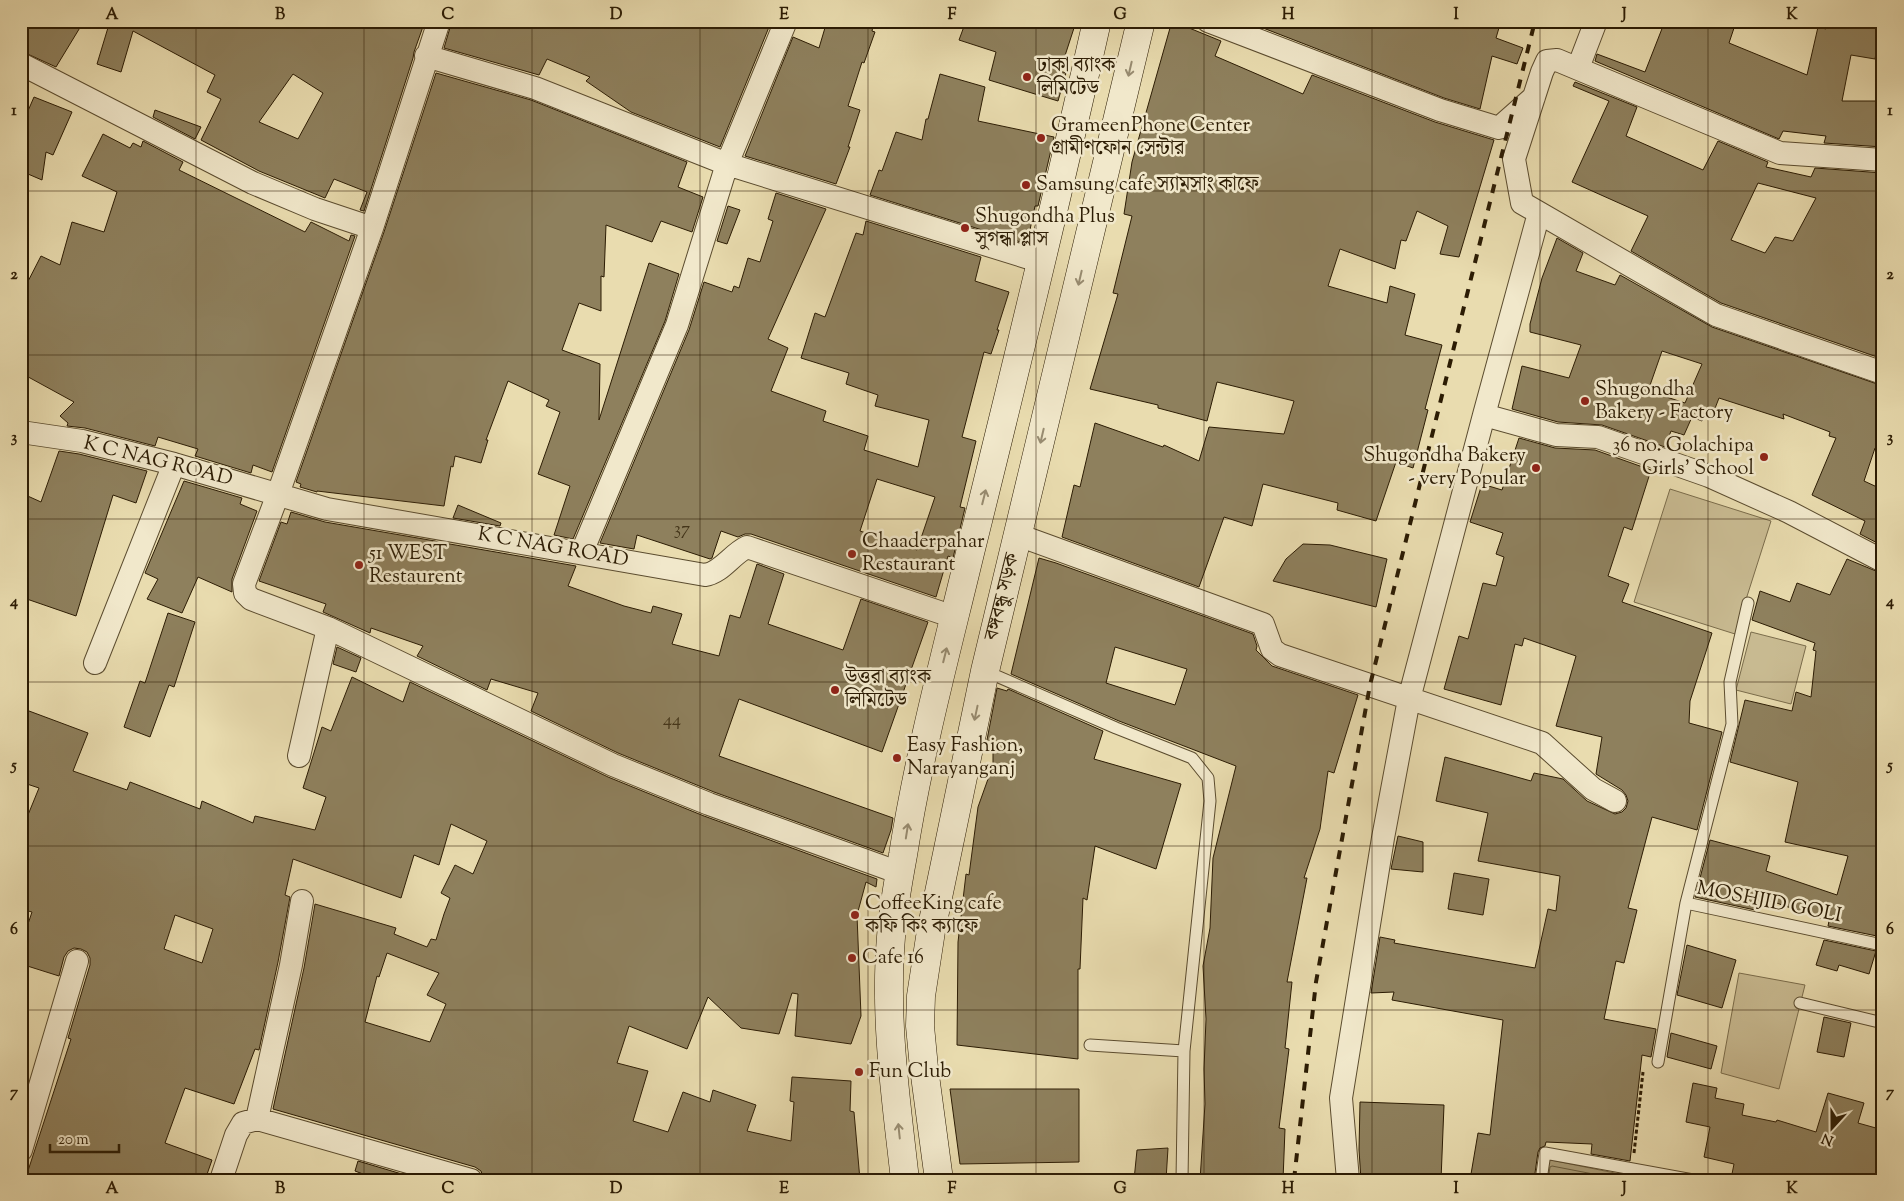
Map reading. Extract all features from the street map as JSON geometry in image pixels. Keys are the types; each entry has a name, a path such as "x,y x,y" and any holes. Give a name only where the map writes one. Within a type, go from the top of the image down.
{"main road":[{"path":"905,1180 891,1063 889,1022 891,934 900,873 923,749 1042,262 1097,21"},
{"name":"বঙ্গবন্ধু সড়ক","path":"939,1180 920,1026 921,996 931,931 947,846 985,671 1141,21"}],"street":[{"path":"439,21 426,56 372,228 278,494 244,584 246,593 251,599 328,628 613,765 709,804 900,873"},
{"path":"582,552 677,324 727,164 786,21"},
{"path":"1208,21 1440,110 1498,128 1534,97"},
{"path":"1578,68 1596,21"},
{"path":"426,56 535,88 727,164 1042,262"},
{"path":"1883,160 1780,153 1557,60 1546,61 1514,159 1522,203 1539,213 1716,315 1883,373"},
{"path":"21,64 253,183 372,228"},
{"path":"1348,1180 1341,1098 1383,838 1409,699 1539,213"},
{"path":"1484,415 1556,435 1598,437 1709,476 1789,512 1883,561"},
{"name":"K C NAG ROAD","path":"21,432 82,441 174,464 327,509 582,552 705,575 712,574 731,560 736,552 747,547 954,617"},
{"path":"95,663 174,464"},
{"path":"1018,535 1263,624 1272,649 1280,655 1542,743 1593,790 1615,801"},
{"path":"299,756 328,628"},
{"path":"257,1119 291,966 302,901"},
{"path":"21,1150 77,961"},
{"path":"221,1180 236,1135 243,1123 257,1119 471,1180"}],"lane":[{"path":"1686,903 1732,724 1730,682 1748,603"},
{"path":"985,671 1116,728 1192,758 1208,778 1210,801 1184,1051 1182,1180"},
{"name":"MOSHJID GOLI","path":"1658,1062 1686,903 1882,943"},
{"path":"1800,1003 1883,1023"},
{"path":"1090,1045 1184,1051"},
{"path":"1541,1180 1546,1153 1693,1180"}],"path":[{"path":"1632,1168 1645,1060 1658,1062"}],"shaded area":[{"path":"1670,489 1771,521 1735,634 1634,602"},
{"path":"1751,632 1806,646 1791,704 1736,690"},
{"path":"1739,973 1805,985 1779,1089 1721,1073"}],"water":[{"path":"1546,1159 1649,1180 1543,1180"}],"building":[{"path":"21,21 84,21 56,67 21,51"},
{"path":"110,21 425,21 364,211 360,210 367,192 334,179 325,198 259,171 201,140 221,99 207,92 215,75 133,31 121,72 97,64","holes":["293,74 323,93 298,139 259,122"]},
{"path":"452,21 754,21 769,27 720,147 631,112 586,81 590,77 547,59 539,75 444,48"},
{"path":"827,21 874,21 872,31 875,32 864,63 862,62 848,106 860,110 848,147 850,147 836,184 745,156 793,37 819,48"},
{"path":"966,21 1052,21 1074,28 1060,71 1066,73 1058,101 989,80 996,52 959,40"},
{"path":"1172,21 1221,41 1215,56 1303,94 1312,75 1435,122 1494,140 1459,257 1440,254 1448,226 1417,211 1406,241 1401,240 1395,269 1340,249 1328,286 1387,303 1390,286 1415,294 1405,335 1442,345 1425,409 1428,410 1413,468 1396,462 1376,521 1337,510 1338,503 1263,484 1252,526 1224,517 1199,587 1062,537 1074,485 1080,487 1095,423 1163,447 1164,445 1199,461 1209,427 1284,434 1294,401 1217,382 1207,421 1158,408 1158,405 1090,389 1118,294 1113,293 1132,216 1124,214 1132,162"},
{"path":"1245,21 1501,21 1496,38 1523,48 1517,64 1492,56 1480,109 1444,98"},
{"path":"1665,21 1715,21 1734,28 1729,43 1807,75 1818,27 1826,29 1827,21 1877,21 1877,35 1879,36 1875,59 1851,55 1842,101 1883,101 1883,147 1824,143 1826,136 1783,131 1779,139 1595,61 1597,54 1645,72"},
{"path":"436,73 531,100 687,162 678,187 703,197 692,232 661,221 652,242 606,225 604,277 601,276 601,311 579,303 562,350 600,364 599,420 649,263 679,274 665,321 573,539 554,535 570,486 538,474 560,412 546,406 549,400 508,381 486,440 488,440 481,463 455,456 453,467 451,466 444,506 317,492 300,487 301,484 296,482 384,232"},
{"path":"940,74 985,87 978,121 1054,137 1038,206 1035,206 1027,244 870,195 879,170 882,171 896,132 922,140 926,119 928,119"},
{"path":"1575,82 1637,107 1626,136 1703,170 1718,141 1768,162 1766,167 1811,177 1815,168 1883,173 1883,359 1721,303 1631,251 1648,216 1572,182 1609,101 1573,86","holes":["1758,183 1816,198 1793,241 1775,237 1765,253 1731,240"]},
{"path":"34,97 72,112 53,155 46,152 42,180 21,171 21,127"},
{"path":"155,110 201,127 195,139 153,117"},
{"path":"103,134 130,148 133,143 141,147 143,141 183,162 179,170 305,232 311,222 349,241 351,235 355,236 272,472 253,465 251,473 195,456 198,449 158,437 155,446 85,428 67,426 68,423 60,416 74,402 21,373 21,295 41,256 60,265 72,222 104,232 117,192 82,176"},
{"path":"776,193 826,209 768,339 788,348 771,391 826,411 823,421 868,436 864,450 918,467 929,420 875,406 878,395 846,384 849,373 801,358 815,313 825,317 856,233 863,235 866,221 981,257 975,281 1009,292 991,354 984,352 962,437 976,441 960,507 965,508 953,558 948,556 936,597 751,534 738,537 721,531 710,559 637,535 634,549 600,543 689,330 704,282 732,292 734,286 739,288 748,258 760,262 773,221 768,219","holes":["877,479 935,497 917,550 860,531"]},
{"path":"728,206 740,210 727,244 717,241"},
{"path":"1557,238 1583,253 1576,271 1615,285 1620,275 1712,327 1883,386 1883,451 1875,448 1864,481 1877,487 1880,478 1883,478 1883,546 1860,534 1865,521 1812,495 1836,438 1829,436 1830,432 1783,414 1784,419 1719,398 1714,411 1708,408 1702,421 1692,417 1684,435 1671,431 1665,447 1602,425 1558,422 1512,409 1522,366 1569,378 1581,345 1530,332 1530,324 1542,278","holes":["1662,351 1702,364 1685,403 1648,391"]},
{"path":"1519,438 1555,448 1595,450 1651,470 1632,530 1624,527 1608,576 1629,584 1622,602 1712,633 1690,701 1689,723 1722,732 1697,830 1652,817 1628,908 1637,910 1624,963 1616,961 1604,1019 1656,1029 1651,1057 1642,1055 1630,1161 1591,1154 1592,1144 1546,1142 1545,1146 1540,1148 1538,1152 1534,1180 1470,1180 1478,1133 1490,1135 1503,1020 1392,1000 1394,992 1371,993 1380,937 1395,940 1394,943 1535,968 1548,909 1556,911 1560,876 1478,861 1488,813 1436,801 1445,757 1531,781 1534,773 1563,779 1587,801 1615,814 1622,812 1626,808 1628,801 1622,790 1596,774 1602,737 1556,726 1576,656 1524,638 1522,646 1515,644 1501,705 1444,689 1459,636 1468,639 1483,583 1496,586 1504,557 1496,554 1503,533 1470,522 1482,484 1502,490"},
{"path":"59,451 79,454 147,471 136,503 113,495 76,616 21,597 21,493 41,502"},
{"path":"184,481 242,498 240,504 257,511 232,579 232,592 198,577 182,613 147,599 158,579 145,573"},
{"path":"458,505 501,523 500,526 453,518"},
{"path":"291,512 325,522 576,566 568,586 624,606 651,613 653,606 682,614 672,644 719,656 730,615 740,618 757,564 784,574 768,624 843,650 861,599 928,622 882,752 739,699 719,756 893,818 883,853 714,792 618,753 531,711 538,693 491,679 487,690 417,656 423,646 371,628 370,633 323,612 326,604 259,581 281,522 287,524"},
{"path":"1303,544 1330,545 1387,559 1376,607 1273,581 1286,559"},
{"path":"1039,558 1253,634 1257,646 1256,650 1272,666 1358,695 1334,773 1328,771 1320,829 1304,878 1307,878 1287,982 1292,982 1285,1048 1289,1049 1279,1128 1285,1129 1283,1180 1200,1180 1205,1104 1206,1019 1203,966 1210,928 1213,858 1236,766 1119,721 1011,674","holes":["1115,647 1187,669 1175,705 1106,683"]},
{"path":"1847,559 1883,574 1883,914 1877,936 1828,926 1829,921 1759,897 1755,910 1695,897 1710,840 1770,856 1766,871 1837,895 1848,856 1785,842 1798,782 1730,762 1745,700 1792,711 1796,692 1811,697 1816,651 1813,650 1815,643 1752,620 1760,591 1790,602 1797,583 1830,595"},
{"path":"168,613 195,622 174,687 169,685 150,737 124,727 140,681 145,683"},
{"path":"337,647 361,658 356,672 333,664"},
{"path":"352,677 403,702 410,682 608,777 704,816 877,879 876,887 866,882 857,915 861,1016 851,1044 795,1036 798,994 792,993 779,1034 741,1028 708,997 687,1049 629,1026 617,1063 648,1071 633,1121 668,1132 683,1092 710,1102 713,1090 756,1105 747,1131 791,1141 794,1102 790,1101 792,1077 851,1081 850,1111 854,1112 860,1180 484,1180 481,1171 475,1167 273,1109 304,968 315,904 396,928 394,934 427,947 431,939 436,940 450,898 441,893 455,865 473,874 487,841 451,824 439,865 414,855 401,898 293,859 285,895 290,897 259,1050 255,1049 234,1104 185,1088 165,1143 212,1160 205,1180 25,1180 71,1039 68,1038 90,965 90,958 87,952 81,949 74,948 68,951 64,957 59,976 21,964 21,945 32,912 21,909 21,832 39,788 21,782 21,708 88,733 73,771 127,790 130,782 200,809 202,801 253,823 255,816 315,830 326,797 303,788 322,727 331,731","holes":["175,915 213,929 202,963 164,949","387,953 439,973 427,995 446,1004 430,1042 365,1022 377,976 379,977"]},
{"path":"997,688 1007,691 1008,689 1103,731 1094,759 1181,784 1156,869 1095,846 1087,900 1083,898 1080,969 1078,969 1078,1059 957,1045 958,942 966,874 969,875 978,807 993,765 993,747 986,745"},
{"path":"1398,836 1423,842 1423,872 1391,869"},
{"path":"1454,873 1489,879 1483,915 1448,909"},
{"path":"1824,940 1876,951 1869,974 1839,965 1837,971 1816,965"},
{"path":"1687,945 1736,960 1722,1008 1677,995"},
{"path":"1824,1017 1851,1023 1844,1057 1817,1052"},
{"path":"1671,1033 1717,1046 1711,1069 1667,1057"},
{"path":"1693,1083 1717,1088 1715,1098 1744,1104 1742,1115 1776,1122 1777,1120 1816,1132 1828,1093 1864,1103 1858,1123 1883,1130 1883,1180 1762,1180 1732,1174 1734,1164 1704,1157 1710,1127 1686,1122"},
{"path":"950,1089 1079,1089 1079,1162 960,1164"},
{"path":"1360,1102 1444,1105 1441,1180 1361,1180 1359,1150"},
{"path":"1168,1148 1166,1180 1134,1180 1137,1150"},
{"path":"358,1161 422,1180 379,1180 355,1171"}],"railway":[{"path":"1294,1180 1316,982 1370,685 1535,21"}],"place":[{"name":"ঢাকা ব্যাংক লিমিটেড","path":"1027,77"},
{"name":"GrameenPhone Center গ্রামীণফোন সেন্টার","path":"1041,138"},
{"name":"Samsung cafe স্যামসাং কাফে","path":"1026,185"},
{"name":"Shugondha Plus সুগন্ধা প্লাস","path":"965,228"},
{"name":"Shugondha Bakery - Factory","path":"1585,401"},
{"name":"36 no. Golachipa Girls' School","path":"1764,457"},
{"name":"Shugondha Bakery - very Popular","path":"1536,468"},
{"name":"Chaaderpahar Restaurant","path":"852,554"},
{"name":"51 WEST Restaurent","path":"359,565"},
{"name":"উত্তরা ব্যাংক লিমিটেড","path":"835,690"},
{"name":"Easy Fashion, Narayanganj","path":"897,758"},
{"name":"CoffeeKing cafe কফি কিং ক্যাফে","path":"855,915"},
{"name":"Cafe 16","path":"852,958"},
{"name":"Fun Club","path":"859,1072"}]}
